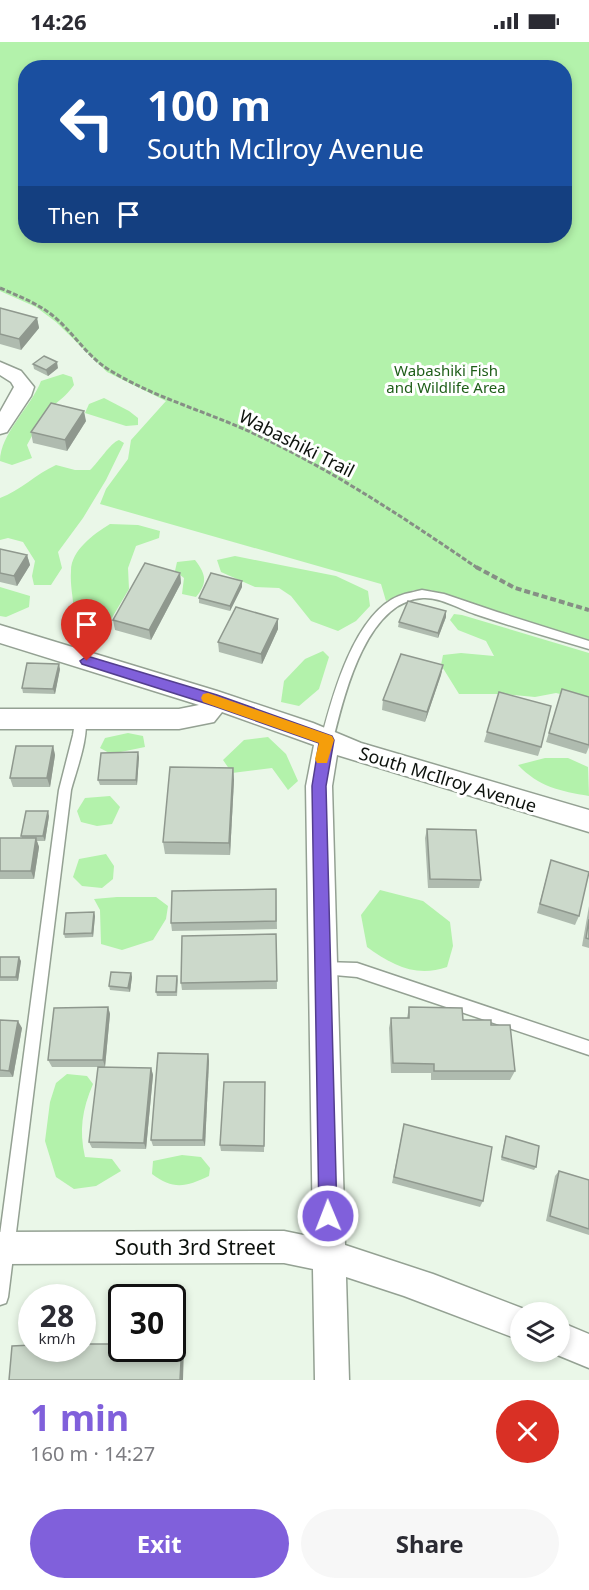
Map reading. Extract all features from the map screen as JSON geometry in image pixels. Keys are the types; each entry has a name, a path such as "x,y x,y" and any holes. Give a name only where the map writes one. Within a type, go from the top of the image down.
{"street":[{"path":"0,368 14,374 22,381 24,387 21,396 0,427"},
{"name":"South McIlroy Avenue","path":"0,634 217,701 356,752 589,821"},
{"path":"0,719 179,719 205,715 217,701"},
{"path":"327,740 319,786 332,1380"},
{"name":"South 3rd Street","path":"3,1248 284,1247 385,1272 510,1320"},
{"path":"570,1343 589,1351"}],"lane":[{"path":"327,740 335,705 364,638 377,618 390,604 409,597 422,594 447,598 589,645"},
{"path":"0,1297 3,1248 65,790 79,735 80,718"},
{"path":"323,968 357,970 589,1048"}],"path":[{"name":"Wabashiki Trail","path":"0,288 40,306 59,321 82,347 109,370 134,384 255,434 305,459 372,497 485,573 515,588 589,610"}],"green space":[{"name":"Wabashiki Fish and Wildlife Area","path":"0,42 589,42 589,641 480,608 431,590 414,590 386,601 381,584 100,504 106,489 128,459 131,440 166,401 107,372 56,322 36,307 0,291"},
{"path":"63,374 72,377 74,385 47,413 32,435 27,445 32,458 12,465 0,461 1,451 10,431 41,381"},
{"path":"104,398 138,418 138,425 126,426 85,413 89,404"},
{"path":"119,440 124,443 106,480 83,518 58,552 62,568 51,585 34,585 32,576 35,561 23,542 8,538 0,540 0,498 56,465 75,470 90,470"},
{"path":"110,524 138,525 160,531 159,538 136,546 128,568 129,589 110,621 89,625 74,610 72,563 84,543"},
{"path":"235,556 336,576 368,591 370,606 356,621 338,631 311,621 291,596 279,588 255,587 221,572 217,560"},
{"path":"195,560 204,578 204,583 196,597 182,594 184,578 175,571 177,562"},
{"path":"0,587 30,596 29,607 6,617 0,616"},
{"path":"454,614 589,653 589,701 556,693 535,697 459,694 441,665 443,655 461,653 494,656 486,641 458,630 450,620"},
{"path":"323,651 329,657 319,689 299,706 281,702 284,681 305,659"},
{"path":"128,733 143,736 145,747 111,754 100,748 105,738"},
{"path":"268,737 286,754 298,781 288,790 272,768 232,773 223,760 244,740"},
{"path":"545,758 568,758 588,767 589,796 551,787 534,778 518,765"},
{"path":"110,796 120,807 112,824 97,826 81,822 77,811 85,798"},
{"path":"106,854 114,866 113,879 102,888 82,886 73,877 79,859"},
{"path":"380,890 423,901 450,922 453,946 447,967 425,971 405,968 367,947 361,915"},
{"path":"156,897 168,906 166,919 153,940 122,950 101,944 100,910 94,899"},
{"path":"67,1074 87,1076 93,1084 83,1120 82,1138 85,1157 112,1159 121,1171 96,1186 74,1189 56,1177 45,1141 50,1102 56,1083"},
{"path":"182,1155 201,1157 210,1168 209,1176 193,1183 173,1185 152,1174 153,1161"}],"building":[{"path":"0,308 37,318 19,339 0,334"},
{"path":"44,356 57,362 46,370 33,364"},
{"path":"51,403 84,411 65,440 31,432"},
{"path":"0,549 27,555 14,576 0,573"},
{"path":"145,563 180,573 149,630 113,620"},
{"path":"211,573 242,581 230,606 199,598"},
{"path":"408,601 446,611 438,633 399,622"},
{"path":"236,607 278,619 261,654 218,642"},
{"path":"401,654 443,665 427,712 383,700"},
{"path":"27,663 59,664 53,689 22,688"},
{"path":"562,689 589,697 589,745 549,733"},
{"path":"499,692 551,706 541,747 487,732"},
{"path":"16,746 53,746 47,778 10,778"},
{"path":"138,752 136,780 98,780 101,753"},
{"path":"170,767 233,768 229,843 163,842"},
{"path":"26,811 48,811 43,836 21,836"},
{"path":"427,829 476,830 481,880 430,879"},
{"path":"0,838 36,838 31,871 0,871"},
{"path":"551,860 589,872 579,916 540,904"},
{"path":"276,889 276,921 171,923 172,891"},
{"path":"94,912 92,933 64,934 66,913"},
{"path":"589,919 589,939 586,938"},
{"path":"276,934 277,981 181,983 182,936"},
{"path":"0,957 19,957 16,977 0,977"},
{"path":"111,972 131,973 128,988 109,986"},
{"path":"157,976 177,976 176,992 156,992"},
{"path":"108,1007 103,1060 48,1060 54,1008"},
{"path":"409,1007 462,1008 463,1020 491,1020 491,1025 510,1025 515,1071 434,1071 434,1064 393,1063 391,1018 409,1018"},
{"path":"0,1020 18,1021 9,1071 0,1070"},
{"path":"158,1053 208,1054 203,1140 151,1140"},
{"path":"98,1067 151,1068 144,1143 89,1142"},
{"path":"224,1082 265,1082 264,1146 220,1145"},
{"path":"404,1124 492,1147 483,1201 394,1177"},
{"path":"506,1136 539,1146 536,1167 502,1157"},
{"path":"559,1171 589,1180 589,1229 550,1216"},
{"path":"96,1344 108,1344 108,1362 181,1362 180,1380 9,1380 12,1346 18,1346 18,1362 96,1362"}],"slow traffic":[{"path":"208,698 327,740 322,759"}],"route":[{"path":"87,661 217,701 327,740 319,786 328,1216"}]}
